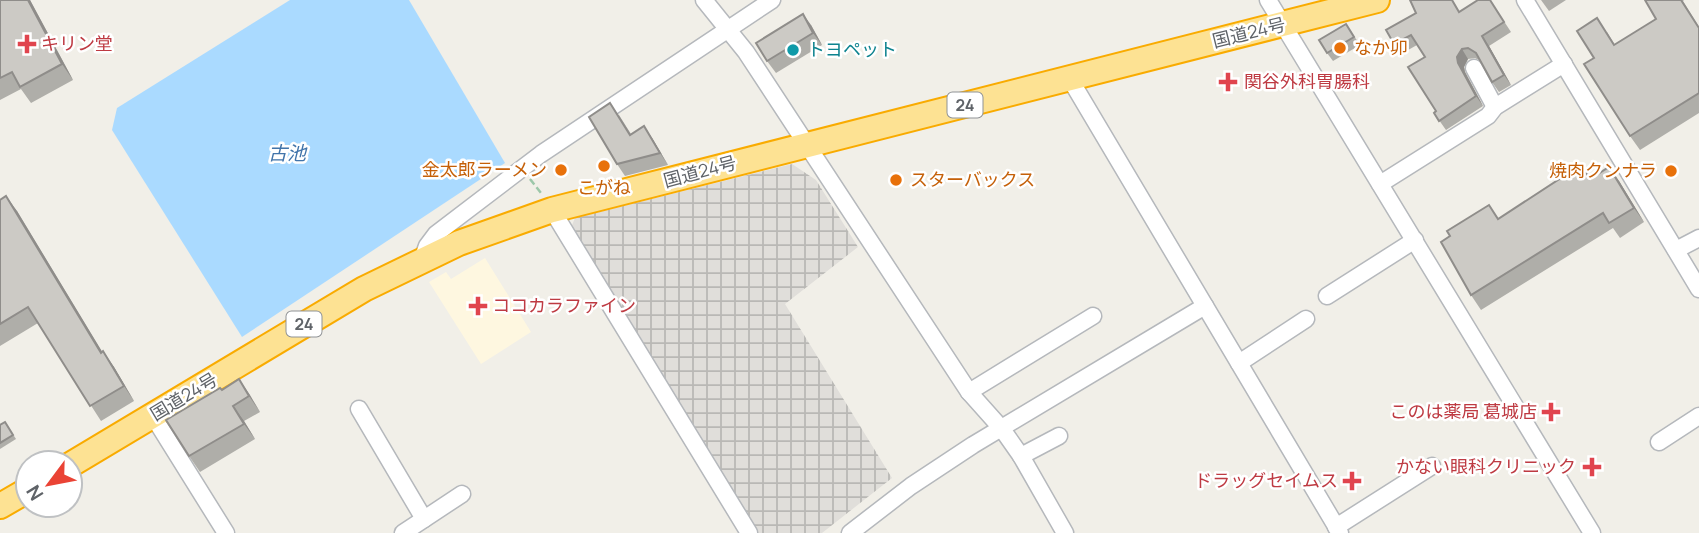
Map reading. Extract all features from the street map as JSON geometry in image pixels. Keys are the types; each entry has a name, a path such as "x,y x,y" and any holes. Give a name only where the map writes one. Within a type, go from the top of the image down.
{"highway":[{"name":"国道24号","path":"84,457 320,315 422,260 459,243 552,210 1377,0"}],"street":[{"path":"704,0 746,52 969,392 1002,429 1021,456 1065,533"},
{"path":"422,260 427,246 436,234 518,172 772,0"},
{"path":"1268,0 1592,533"},
{"path":"1525,0 1699,289"},
{"path":"1380,184 1564,64"},
{"path":"1474,68 1495,107"},
{"path":"1070,79 1338,530 1432,466"},
{"path":"552,210 750,533"},
{"path":"1676,250 1699,238"},
{"path":"1327,296 1415,240"},
{"path":"850,533 911,486 973,445 1205,306"},
{"path":"969,392 1093,316"},
{"path":"1239,363 1306,319"},
{"path":"359,408 424,519"},
{"path":"153,416 226,533"},
{"path":"1660,442 1699,416"},
{"path":"1021,456 1059,436"},
{"path":"403,533 461,494"}],"path":[{"path":"518,172 534,183 552,210"}],"shaded area":[{"path":"792,164 816,180 858,247 785,304 892,478 822,533 755,533 570,230 575,218"},
{"path":"485,258 531,332 481,364 429,282 446,272 451,279"}],"water":[{"name":"古池","path":"290,0 409,0 505,163 242,337 112,130 117,108"}],"building":[{"path":"0,0 28,0 62,64 20,87 12,72 0,78"},
{"path":"1410,0 1452,0 1459,12 1478,0 1490,0 1504,22 1482,36 1504,75 1492,82 1476,53 1468,48 1462,49 1457,57 1458,63 1476,96 1439,121 1434,113 1436,111 1408,67 1425,57 1411,35 1394,44 1386,30 1416,13"},
{"path":"1645,0 1681,0 1699,28 1699,93 1630,136 1584,64 1594,58 1577,31 1597,18 1614,45 1656,19"},
{"path":"803,14 813,33 767,61 756,43"},
{"path":"1346,24 1354,37 1327,53 1319,40"},
{"path":"610,103 630,135 644,126 660,153 617,164 589,117"},
{"path":"1581,165 1590,179 1609,167 1634,208 1609,223 1603,213 1471,295 1441,242 1450,236 1447,231 1489,205 1498,219"},
{"path":"6,196 101,353 103,351 124,386 90,406 28,307 0,324 0,200"},
{"path":"239,379 249,396 233,406 244,424 189,456 166,420"},
{"path":"5,422 13,435 0,443 0,425"}],"place":[{"name":"キリン堂","path":"27,44"},
{"name":"なか卯","path":"1340,48"},
{"name":"トヨペット","path":"793,50"},
{"name":"関谷外科胃腸科","path":"1228,82"},
{"name":"こがね","path":"604,166"},
{"name":"金太郎ラーメン","path":"561,170"},
{"name":"焼肉クンナラ","path":"1671,171"},
{"name":"スターバックス","path":"896,180"},
{"name":"ココカラファイン","path":"478,306"},
{"name":"このは薬局 葛城店","path":"1551,412"},
{"name":"かない眼科クリニック","path":"1592,467"},
{"name":"ドラッグセイムス","path":"1352,481"}]}
